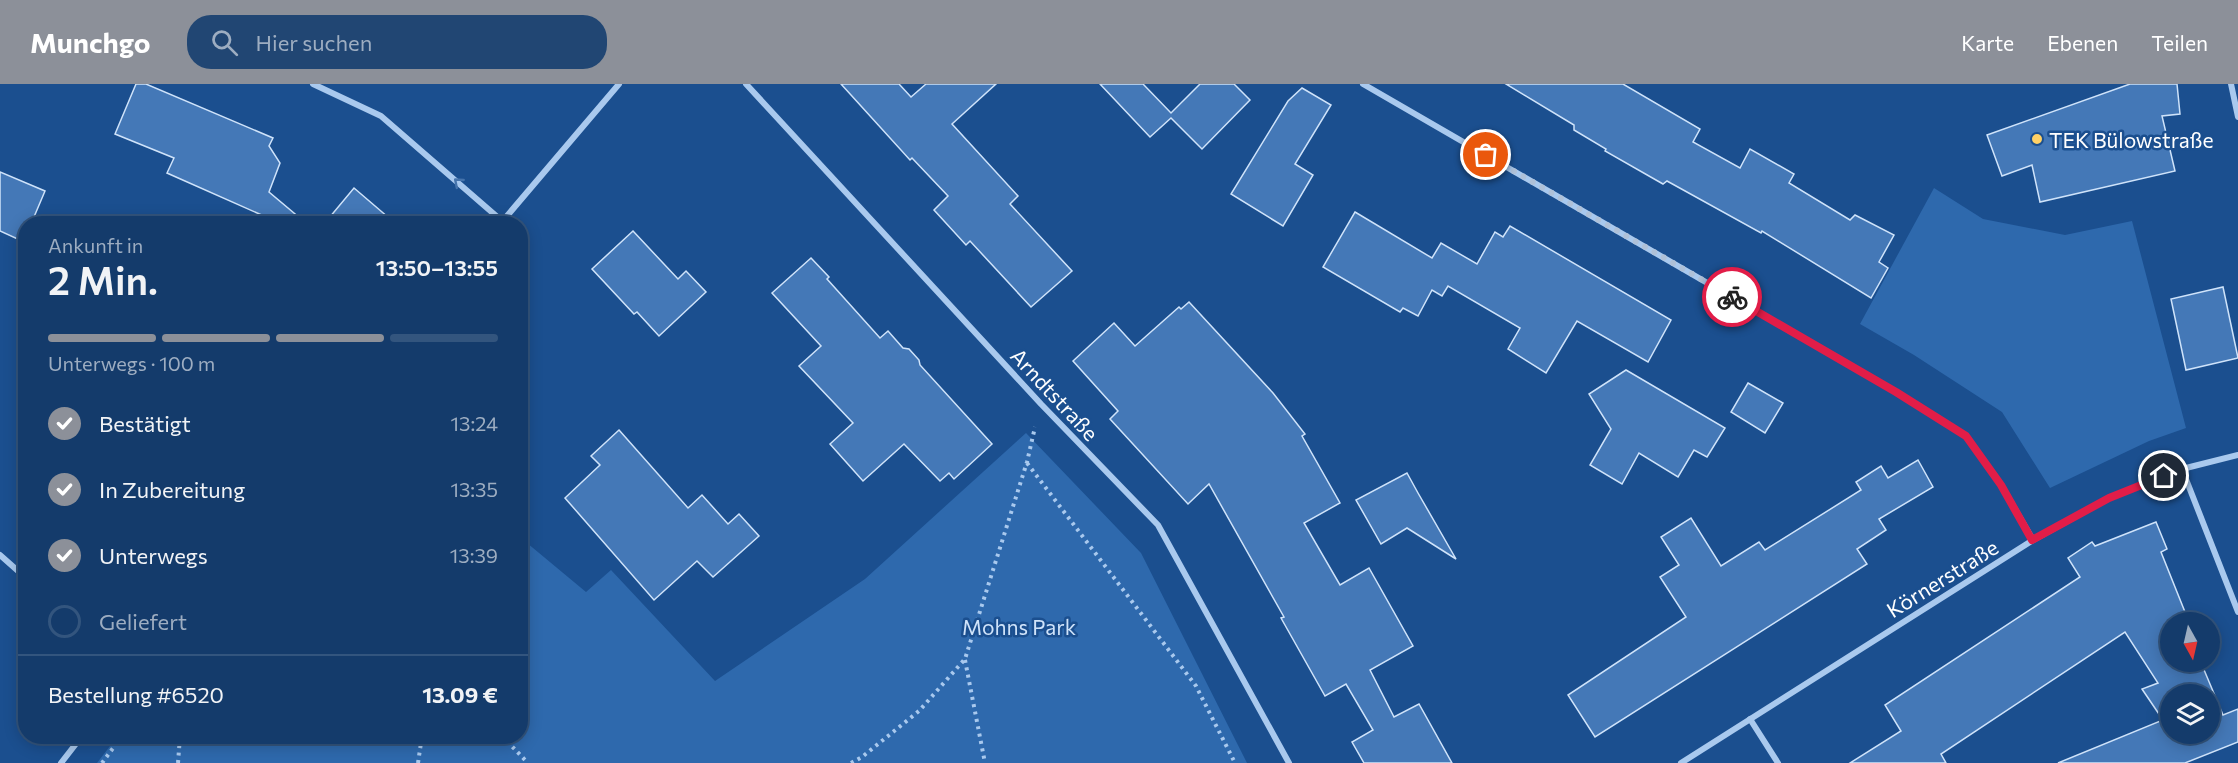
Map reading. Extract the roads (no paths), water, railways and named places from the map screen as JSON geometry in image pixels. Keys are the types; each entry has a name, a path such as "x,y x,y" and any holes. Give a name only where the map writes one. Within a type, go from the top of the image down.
{"street":[{"path":"313,84 381,116 494,216"},
{"path":"506,216 619,84"},
{"name":"Arndtstraße","path":"746,84 1041,404 1158,525 1289,763"},
{"path":"1363,84 1896,392 1966,436 2001,485 2032,540"},
{"path":"2231,84 2238,117"},
{"name":"Körnerstraße","path":"1681,763 2032,540 2109,498 2182,469 2238,455"},
{"path":"2182,469 2238,612"},
{"path":"0,555 18,571"},
{"path":"1750,720 1778,763"},
{"path":"61,763 76,744"}],"place":[{"name":"TEK Bülowstraße","path":"2037,139"}],"park label":[{"name":"Mohns Park","path":"1019,626"}]}
